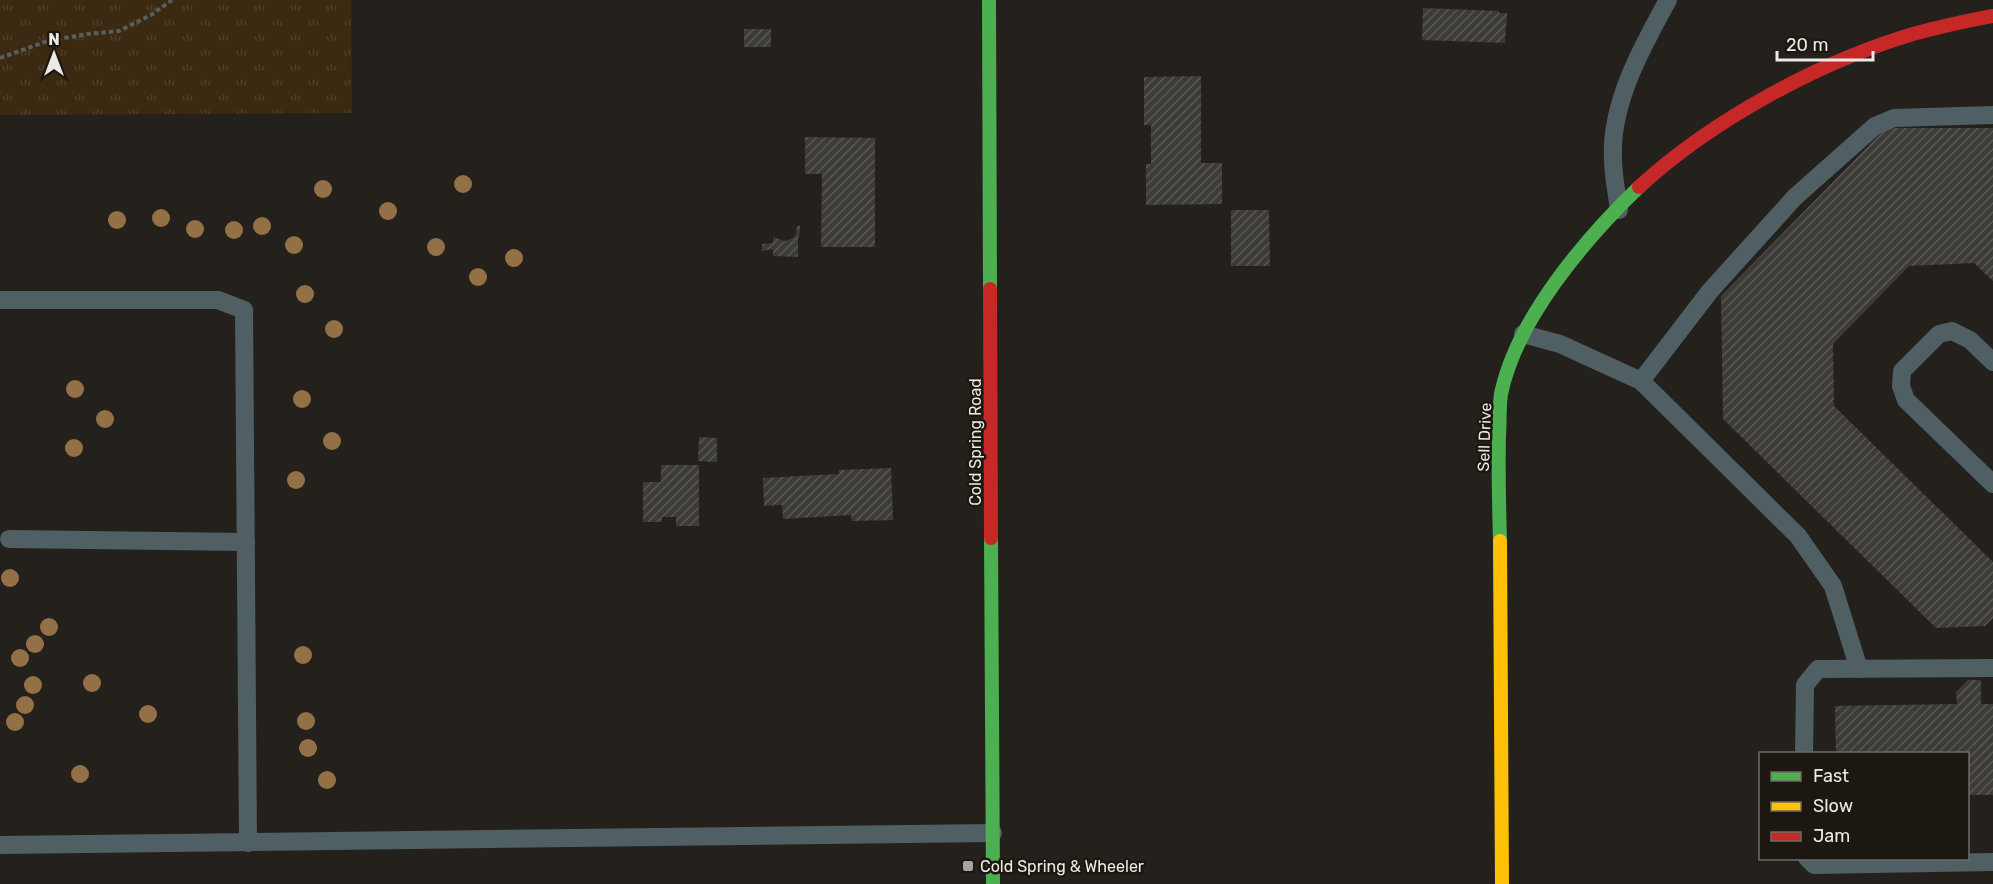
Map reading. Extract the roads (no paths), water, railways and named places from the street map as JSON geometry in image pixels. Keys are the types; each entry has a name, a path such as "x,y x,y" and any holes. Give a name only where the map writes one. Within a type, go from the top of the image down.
{"street":[{"name":"Cold Spring Road","path":"989,0 993,884"},
{"name":"Sell Drive","path":"1502,884 1499,442 1501,397 1516,348 1523,334 1566,268 1618,210 1646,181 1701,138 1763,99 1824,69 1889,42 1993,16"}],"lane":[{"path":"1618,210 1612,158 1617,113 1641,50 1668,0"},
{"path":"1641,381 1710,291 1795,197 1875,126 1894,117 1993,115"},
{"path":"0,300 218,300 244,310 248,843"},
{"path":"1993,362 1970,339 1952,330 1939,334 1902,371 1900,386 1906,400 1993,484"},
{"path":"1523,334 1560,344 1641,381 1798,536 1833,586 1859,669"},
{"path":"9,539 246,542"},
{"path":"1804,752 1805,685 1818,669 1993,668"},
{"path":"0,845 993,833"},
{"path":"1809,860 1814,865 1993,862"}],"place":[{"name":"Cold Spring & Wheeler","path":"968,866"}]}
